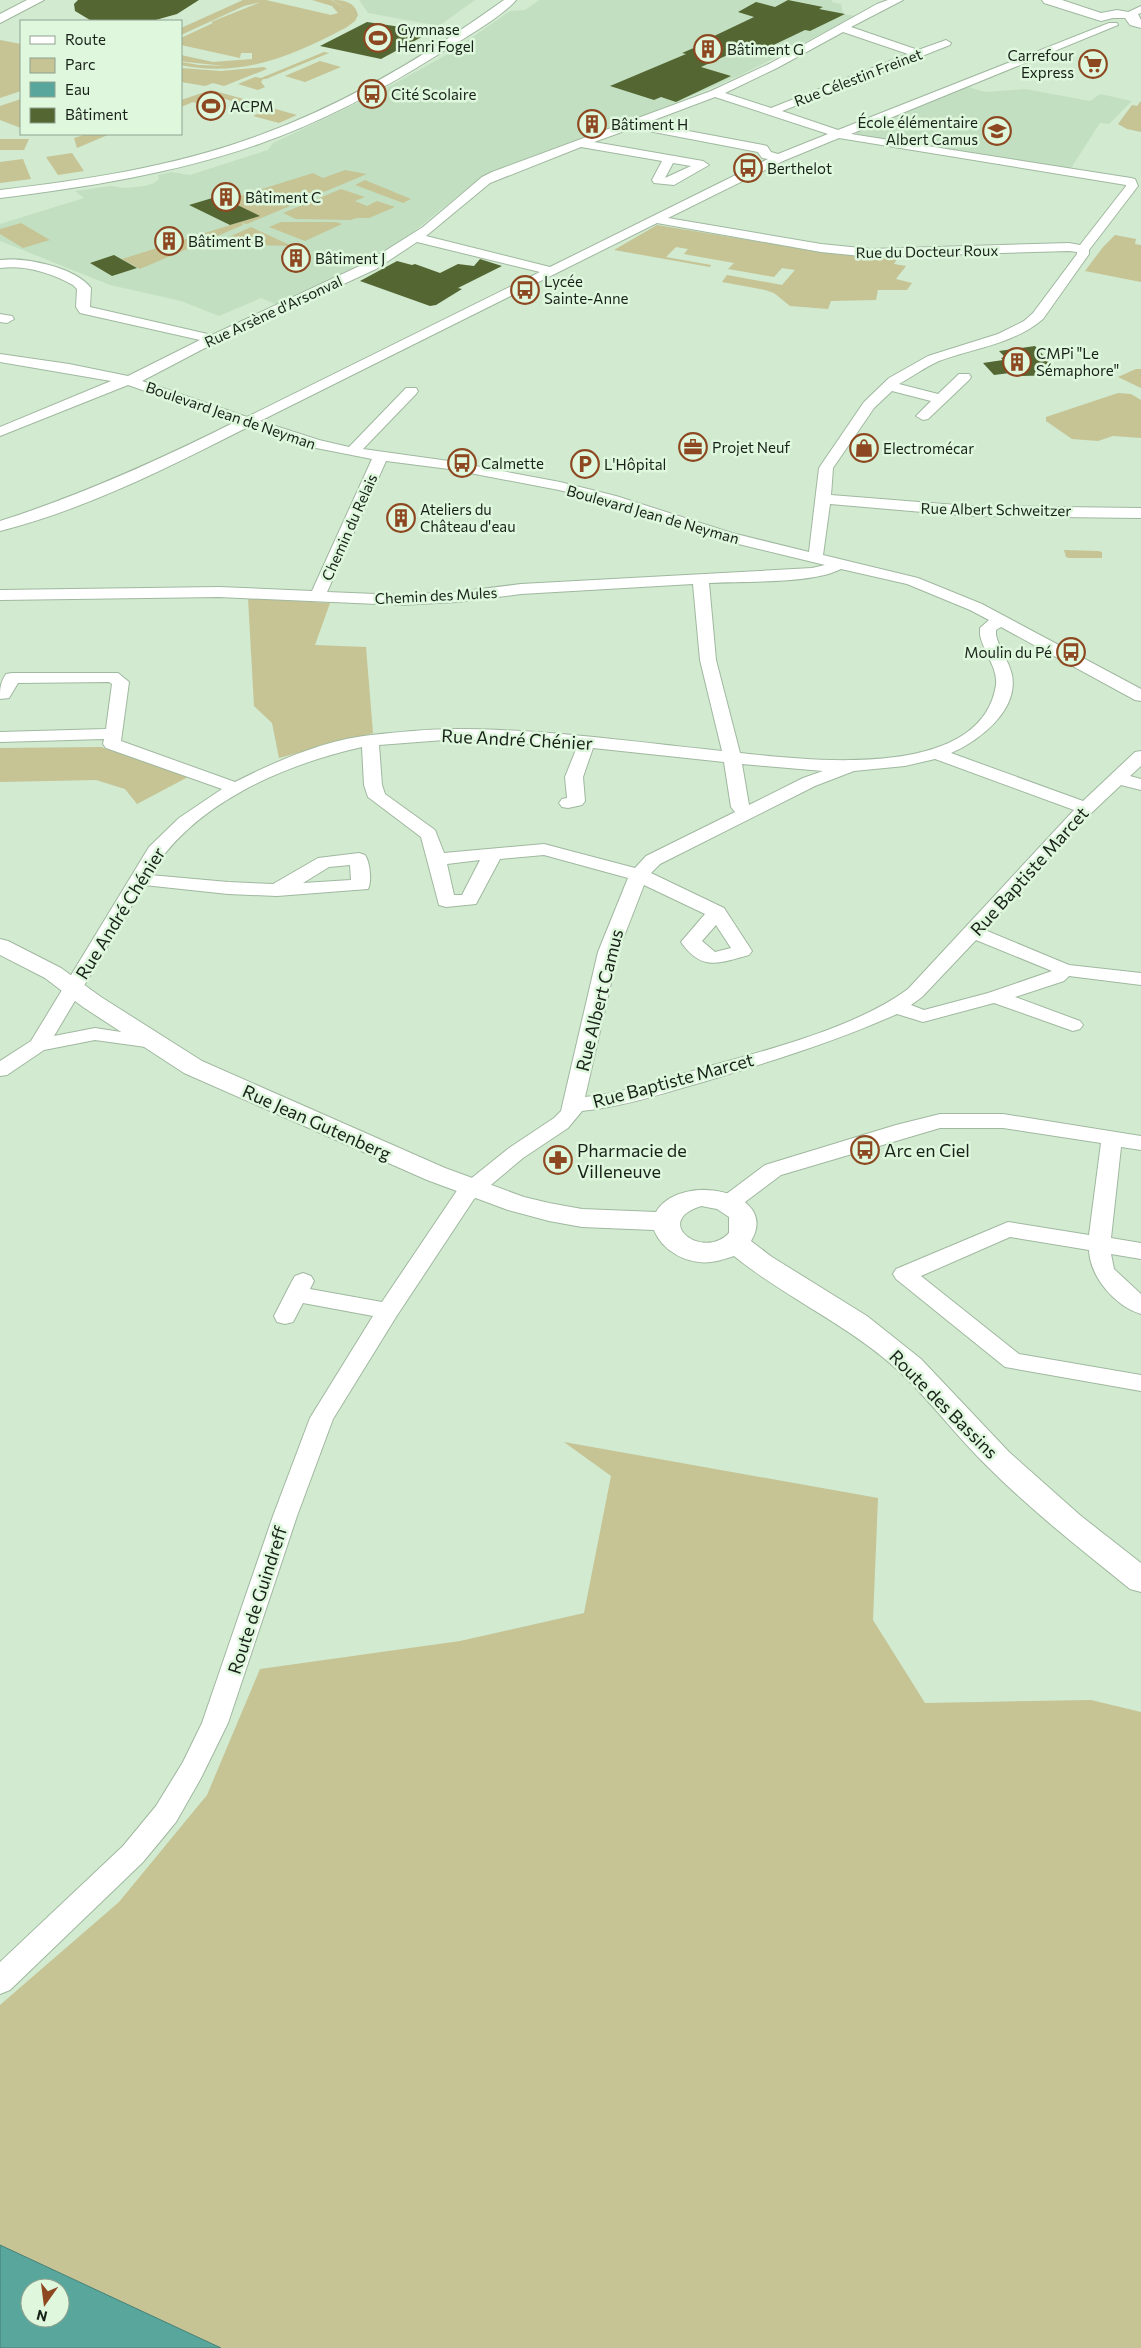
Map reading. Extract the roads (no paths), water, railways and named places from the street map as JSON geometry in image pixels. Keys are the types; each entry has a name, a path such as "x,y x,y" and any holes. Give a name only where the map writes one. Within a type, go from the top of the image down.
{"main road":[{"path":"0,19 37,0"},
{"path":"1049,0 1106,20 1135,21"},
{"path":"1066,0 1106,20"},
{"name":"Rue Jean Gutenberg","path":"0,946 53,973 92,1002 193,1067 436,1174 517,1204 549,1212 582,1218 664,1221"},
{"path":"713,1198 729,1203 743,1216 746,1226 743,1235 736,1243 714,1252 688,1250 669,1237 664,1228 664,1221 668,1211 676,1204 687,1199 713,1198"},
{"name":"Route des Bassins","path":"736,1243 762,1264 858,1323 911,1366 999,1460 1070,1524 1141,1580"}],"street":[{"path":"0,194 82,184 127,176 258,140 348,100 392,77 451,42 511,0"},
{"name":"Rue Arsène d'Arsonval","path":"0,432 127,380 140,377 213,339 371,266 416,238 486,180 520,164 582,144 715,93 773,66 881,6 898,0"},
{"path":"0,526 48,511 120,483 249,422 779,158 1089,33 1106,20"},
{"path":"842,28 919,54"},
{"path":"829,36 903,59"},
{"name":"Rue Célestin Freinet","path":"770,112 946,43"},
{"path":"715,93 835,134 1129,188"},
{"path":"633,124 763,149 766,154 779,158"},
{"path":"582,144 670,159 707,163 670,182 658,180 670,159"},
{"path":"814,558 817,553 826,468 869,405 889,386 933,359 1003,337 1029,324 1065,281 1083,254 1083,249 1089,244 1141,174"},
{"name":"Rue du Docteur Roux","path":"654,220 821,248 871,253 1069,247 1083,249"},
{"path":"416,238 552,271"},
{"path":"0,264 22,264 73,279 84,288 83,307 85,310 213,339"},
{"name":"Boulevard Jean de Neyman","path":"0,358 76,369 127,380 285,435 352,452 449,465 560,486 611,499 727,537 912,581 963,600 1141,696"},
{"path":"923,416 964,377"},
{"path":"889,386 941,398"},
{"path":"352,452 411,392"},
{"name":"Chemin du Relais","path":"317,597 380,457"},
{"name":"Rue Albert Schweitzer","path":"822,499 969,511 1097,511 1141,514"},
{"name":"Chemin des Mules","path":"0,595 219,592 400,600 457,597 521,590 812,573 827,570 841,564"},
{"path":"702,580 708,660 732,757 740,807 748,814"},
{"name":"Rue Albert Camus","path":"732,757 808,773 881,764 935,753 964,741 981,730 994,716 1001,700 1004,682 996,656 986,636 988,628 1000,620"},
{"path":"0,694 3,694 6,672 112,677 122,682 112,744 236,788"},
{"name":"Rue André Chénier","path":"0,1070 38,1045 155,851 177,827 201,808 269,769 301,757 370,740 450,733 485,733 732,757"},
{"path":"0,737 114,734"},
{"path":"370,740 373,785 377,797 429,834 446,901 469,900 493,854"},
{"path":"568,803 576,801 574,777 587,742"},
{"path":"935,753 1085,808"},
{"name":"Rue Baptiste Marcet","path":"472,1187 516,1153 561,1123 574,1105 595,1103 638,1094 737,1065 842,1031 896,1007 915,993 1085,808 1141,756"},
{"name":"Rue Albert Camus","path":"574,1105 608,952 638,874 653,860 748,814 808,773"},
{"path":"1117,778 1141,785"},
{"path":"437,860 544,849 638,874 717,912"},
{"path":"139,878 228,888 277,890"},
{"path":"973,932 1065,970 1141,979"},
{"path":"896,1007 923,1016 995,997 1057,977 1065,970"},
{"path":"995,997 1073,1024"},
{"path":"38,1045 96,1034 153,1042"},
{"path":"729,1203 773,1170 903,1130 940,1122 1003,1122 1141,1143"},
{"path":"1112,1139 1099,1244 1102,1267 1120,1290 1141,1306"},
{"name":"Route de Guindreff","path":"0,1981 133,1854 166,1814 192,1770 215,1723 285,1516 322,1418 388,1311 472,1187"},
{"path":"1141,1251 1008,1229 904,1274 1013,1361 1141,1383"},
{"path":"285,1316 299,1288 388,1311"}],"water":[{"path":"0,2245 221,2348 0,2348"}],"place":[{"name":"Gymnase Henri Fogel","path":"378,38"},
{"name":"Bâtiment G","path":"708,49"},
{"name":"Carrefour Express","path":"1093,64"},
{"name":"Cité Scolaire","path":"372,94"},
{"name":"ACPM","path":"211,106"},
{"name":"Bâtiment H","path":"592,124"},
{"name":"École élémentaire Albert Camus","path":"997,131"},
{"name":"Berthelot","path":"748,168"},
{"name":"Bâtiment C","path":"226,197"},
{"name":"Bâtiment B","path":"169,241"},
{"name":"Bâtiment J","path":"296,258"},
{"name":"Lycée Sainte-Anne","path":"525,290"},
{"name":"CMPi \"Le Sémaphore\"","path":"1017,362"},
{"name":"Projet Neuf","path":"693,447"},
{"name":"Electromécar","path":"864,448"},
{"name":"Calmette","path":"462,463"},
{"name":"L'Hôpital","path":"585,464"},
{"name":"Ateliers du Château d'eau","path":"401,518"},
{"name":"Moulin du Pé","path":"1071,652"},
{"name":"Arc en Ciel","path":"865,1150"},
{"name":"Pharmacie de Villeneuve","path":"558,1160"}]}
